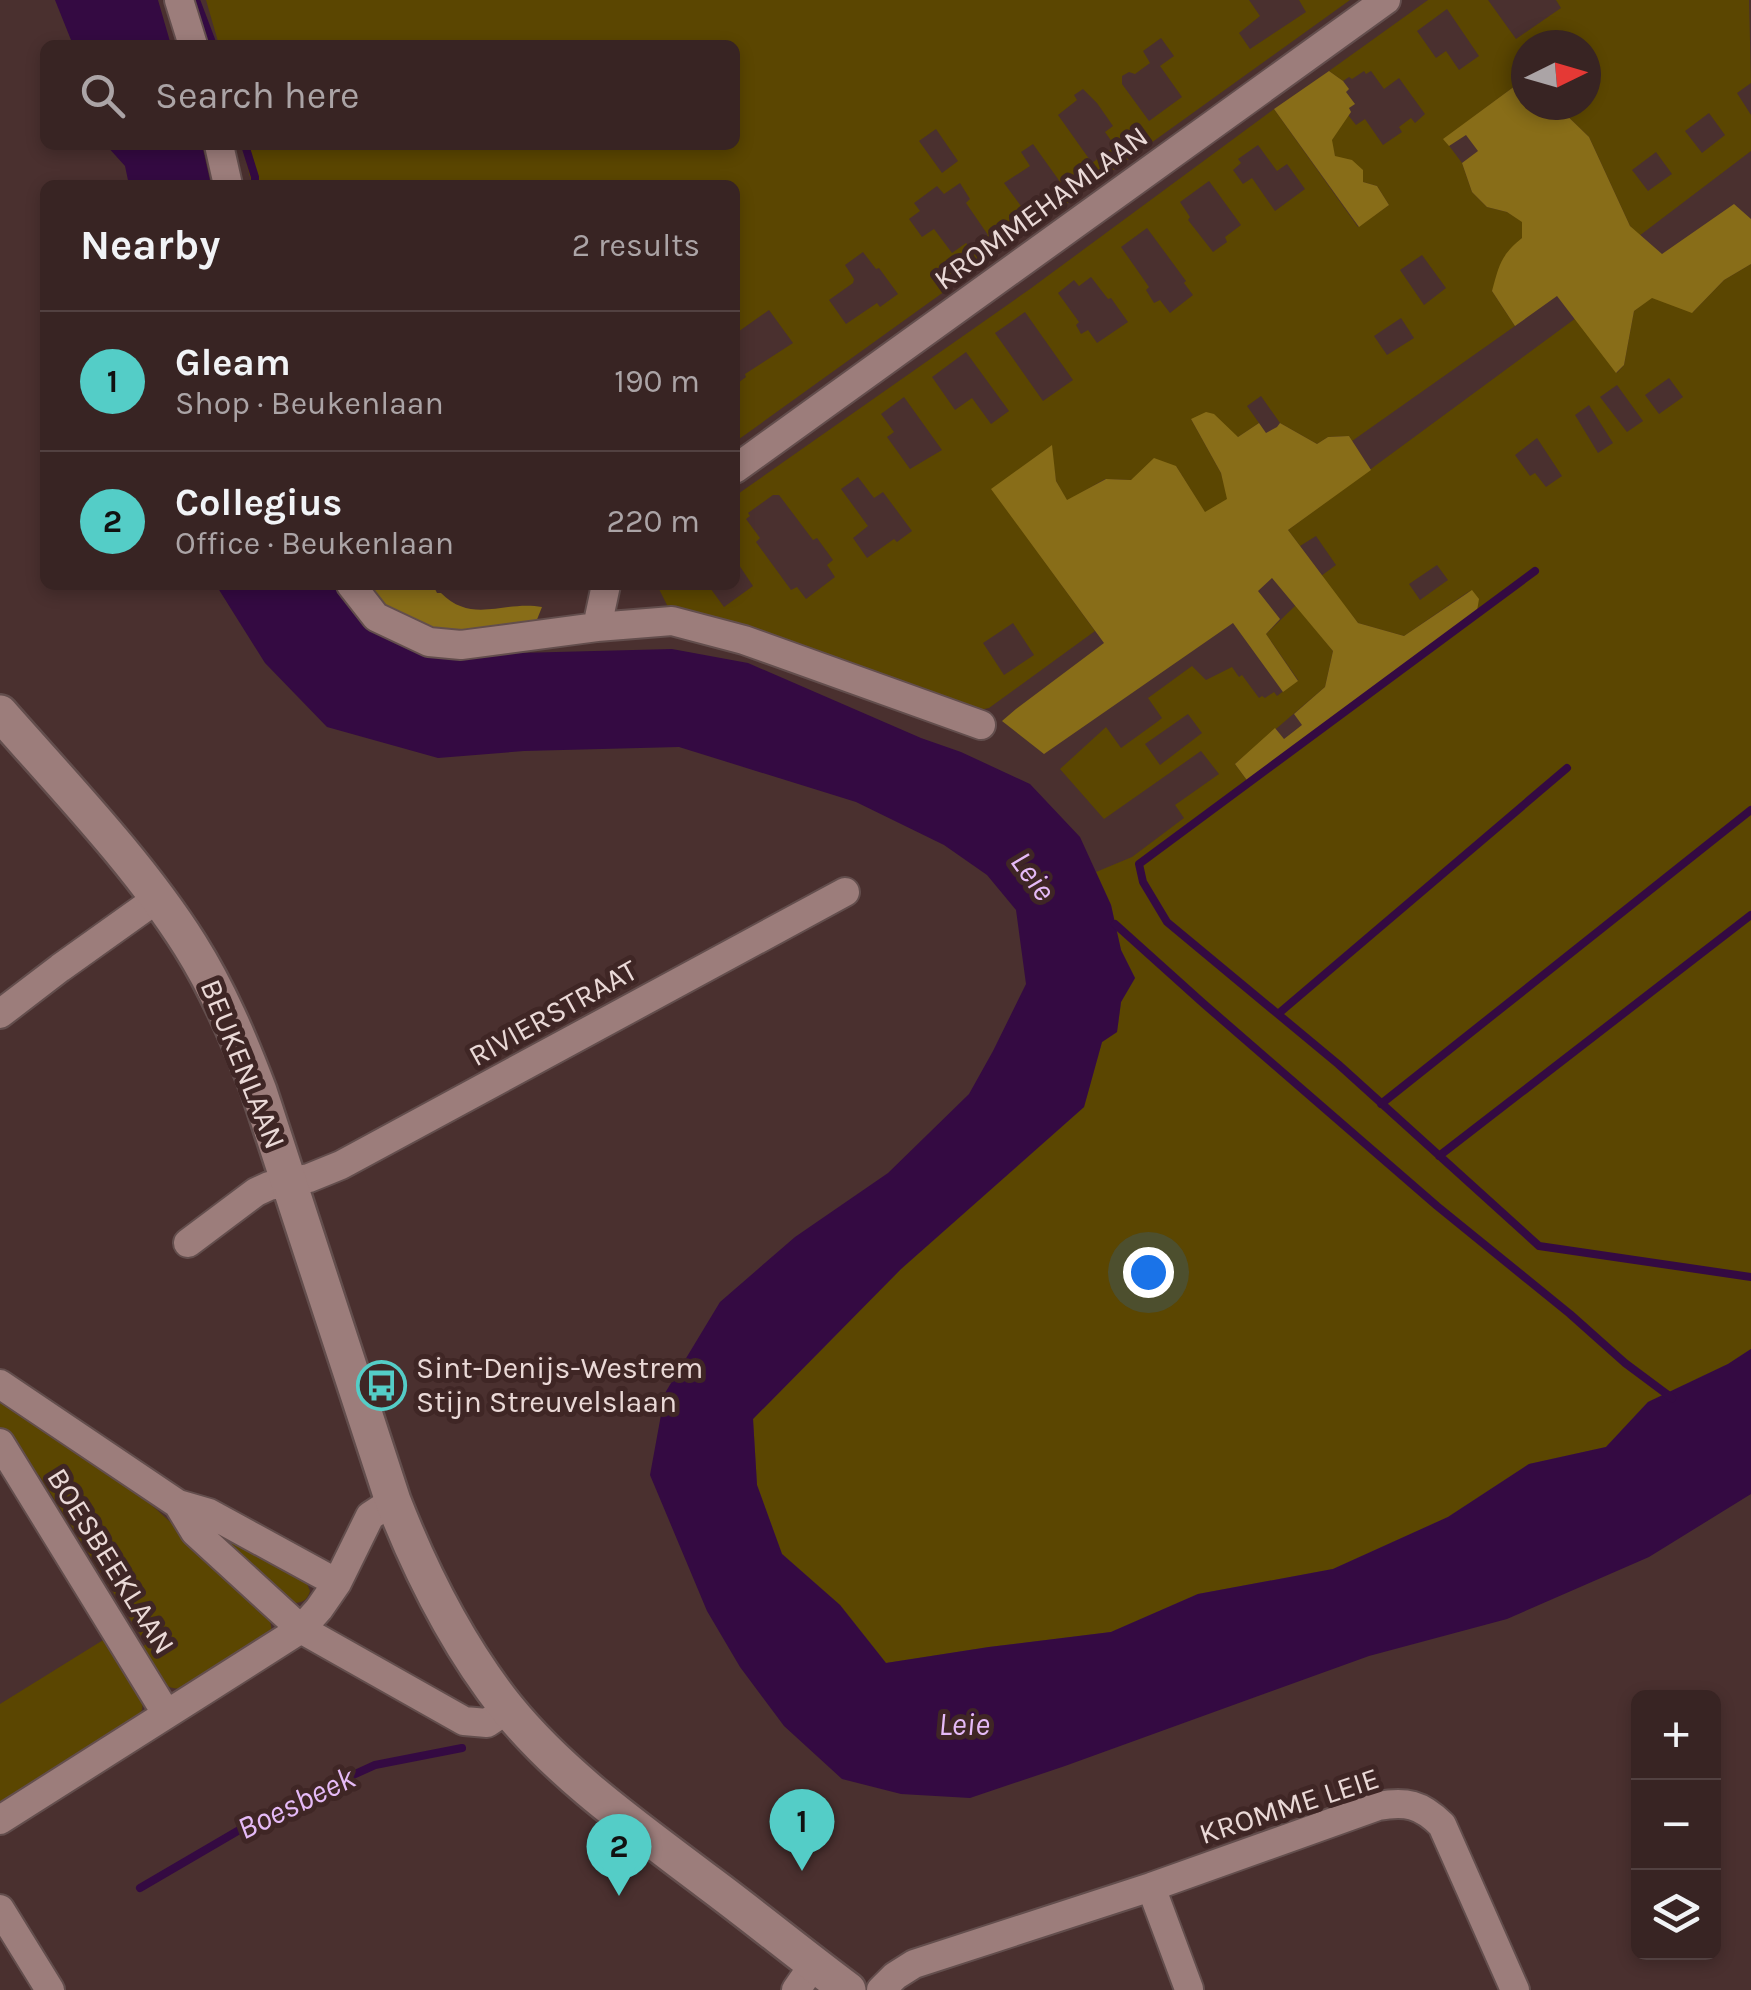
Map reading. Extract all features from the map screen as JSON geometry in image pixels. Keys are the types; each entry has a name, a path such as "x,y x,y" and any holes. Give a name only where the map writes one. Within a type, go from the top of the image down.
{"street":[{"path":"179,0 191,40"},
{"name":"KROMMEHAMLAAN","path":"740,465 1386,0"},
{"path":"220,150 227,180"},
{"path":"356,590 376,618 429,642 461,645 672,621 744,640 980,724"},
{"path":"597,627 605,590"},
{"name":"BEUKENLAAN","path":"0,713 158,898 191,946 236,1032 259,1091 393,1501 416,1558 460,1641 508,1709 556,1762 665,1850 806,1977 848,1990"},
{"name":"RIVIERSTRAAT","path":"289,1182 340,1165 845,892"},
{"path":"0,1014 158,898"},
{"name":"BEUKENLAAN","path":"188,1243 256,1192 289,1182"},
{"name":"BOESBEEKLAAN","path":"0,1384 178,1504 209,1513 337,1583"},
{"name":"BOESBEEKLAAN","path":"0,1443 166,1713"},
{"path":"0,1820 301,1630 337,1583 370,1516 393,1501"},
{"name":"BOESBEEKLAAN","path":"178,1504 195,1532 301,1630"},
{"path":"301,1630 464,1721 487,1724 508,1709"},
{"name":"KROMME LEIE","path":"881,1990 914,1964 1151,1888 1397,1802 1430,1813 1442,1825 1515,1990"},
{"path":"1151,1888 1189,1989"},
{"path":"0,1909 50,1990"}],"shaded area":[{"path":"206,0 1249,0 1260,16 1239,33 1250,49 1306,12 1299,0 1350,0 740,438 740,381 745,374 793,343 769,310 740,330 740,180 251,180 243,150 740,150 740,40 218,40","holes":["1161,38 1174,56 1160,66 1182,97 1149,121 1122,84 1122,76 1135,74 1150,63 1143,51","1083,89 1113,126 1105,132 1115,146 1092,163 1058,115 1077,100 1074,95","936,129 958,161 942,173 919,141","1033,144 1063,186 1026,213 1004,183 1030,166 1021,152","960,183 970,199 966,203 988,235 971,248 966,243 952,253 934,229 922,237 909,219 920,211 914,203 937,186 944,194","863,252 898,294 846,324 829,300 853,283 845,265"]},
{"path":"1428,0 1488,0 1511,32 1511,89 1444,139 1462,163 1472,192 1487,207 1522,221 1522,238 1492,291 1515,326 1352,441 1349,436 1328,437 1317,444 1280,423 1261,396 1247,406 1259,423 1238,437 1191,419 1221,473 1228,499 1205,513 1176,466 1131,480 1105,479 1067,501 1056,481 1051,446 992,489 1095,631 989,708 973,711 670,611 660,590 712,590 724,607 753,586 740,566 740,492 1030,289 1274,109 1358,227 1389,205 1377,186 1363,182 1335,156 1331,141 1348,115 1356,125 1365,119 1383,145 1402,132 1399,127 1411,118 1415,123 1425,114 1399,78 1384,89 1371,71 1343,81 1329,71","holes":["1447,9 1479,56 1459,70 1446,51 1436,58 1417,31","1258,145 1277,171 1287,164 1305,189 1275,211 1252,178 1243,184 1233,170 1241,163 1238,159","1209,181 1241,225 1213,252 1188,220 1190,217 1180,202","1147,228 1193,295 1170,313 1160,300 1154,303 1146,290 1149,287 1121,247","1422,255 1446,288 1424,305 1400,270","1091,277 1128,322 1097,343 1088,330 1081,334 1076,325 1079,322 1058,293 1074,280 1079,286","1025,312 1073,380 1043,401 995,333","1401,318 1414,338 1387,355 1374,336","966,352 1009,411 991,424 972,398 955,410 932,377","904,397 942,450 910,469 887,437 894,432 881,414","858,477 874,498 883,492 912,531 867,558 853,538 868,526 841,489","773,495 779,495 833,560 827,565 835,577 806,599 797,587 791,590 756,542 760,538 746,519 748,513","1013,623 1034,655 1004,675 983,643"]},
{"path":"1556,0 1749,0 1751,83 1737,93 1751,115 1751,151 1639,236 1630,226 1589,137 1571,120 1601,120 1601,30 1529,30 1561,8","holes":["1709,113 1725,135 1702,153 1685,131","1656,152 1672,174 1648,191 1632,170"]},
{"path":"1329,71 1343,81 1355,104 1332,140 1335,156 1352,160 1363,170 1363,182 1377,186 1389,205 1359,227 1274,109"},
{"path":"1511,89 1511,120 1571,120 1589,137 1630,226 1662,254 1734,204 1751,219 1751,264 1724,280 1692,313 1652,298 1634,311 1624,365 1616,373 1557,296 1515,326 1492,291 1502,261 1522,238 1522,222 1507,212 1487,207 1472,192 1462,163 1478,151 1466,135 1449,146 1443,139"},
{"path":"1751,264 1751,1349 1648,1402 1606,1447 1529,1464 1448,1517 1333,1569 1198,1594 1111,1632 886,1663 840,1605 782,1554 757,1485 753,1419 901,1269 1084,1107 1102,1042 1117,1032 1121,1002 1135,978 1121,950 1111,905 1096,872 1132,857 1184,818 1175,805 1219,774 1201,751 1104,819 1060,769 1106,727 1121,748 1157,722 1162,718 1148,698 1192,666 1206,680 1232,667 1259,698 1274,692 1277,696 1298,680 1266,634 1296,605 1333,651 1325,687 1235,764 1249,783 1471,590 1404,636 1358,623 1321,576 1336,565 1316,536 1300,546 1288,530 1576,318 1617,373 1624,365 1634,311 1652,297 1693,312 1724,280","holes":["1669,378 1683,397 1659,414 1645,395","1617,385 1643,421 1627,432 1600,397","1589,405 1613,443 1598,453 1575,415","1537,438 1562,476 1546,487 1535,473 1530,476 1515,455","1437,565 1448,580 1420,600 1409,584","1188,714 1202,733 1160,765 1145,744"]},
{"path":"1206,412 1214,414 1238,437 1259,423 1266,433 1280,423 1317,444 1328,437 1349,436 1371,470 1288,530 1358,623 1404,636 1472,590 1479,599 1477,611 1414,664 1249,783 1235,764 1275,728 1284,739 1302,725 1294,714 1325,687 1333,651 1272,578 1258,591 1280,619 1266,634 1298,681 1283,692 1233,623 1044,754 1002,721 1104,643 991,489 1052,445 1056,481 1067,500 1106,479 1131,480 1154,458 1176,466 1205,512 1227,499 1221,473 1191,419"},
{"path":"370,590 436,590 453,603 477,610 542,607 534,627 452,636 400,619"},
{"path":"0,1397 114,1475 156,1509 262,1606 272,1633 183,1688 162,1682 140,1649 146,1644 39,1475 32,1478 0,1429"},
{"path":"208,1522 305,1579 310,1591 307,1597 292,1603 204,1528"},
{"path":"108,1637 143,1700 142,1710 136,1718 0,1803 0,1704"}],"water":[{"path":"55,0 158,0 170,40 71,40"},
{"path":"111,150 203,150 210,180 128,180 125,166"},
{"name":"Leie","path":"219,590 337,590 349,606 393,640 439,655 672,649 748,663 1030,784 1080,837 1111,905 1121,950 1135,978 1121,1002 1117,1032 1102,1042 1084,1107 901,1269 753,1419 757,1485 782,1554 840,1605 886,1663 1111,1632 1198,1594 1333,1569 1448,1517 1529,1464 1606,1447 1648,1402 1751,1349 1751,1494 1649,1557 1507,1619 1369,1656 970,1798 901,1794 842,1779 784,1726 740,1667 707,1611 650,1475 665,1393 720,1302 795,1237 888,1173 969,1094 1026,984 1016,910 987,875 944,845 856,802 679,747 524,751 438,758 327,727 265,663"}],"waterway":[{"path":"196,0 211,40"},
{"path":"247,150 255,180"},
{"path":"1535,571 1139,864 1143,882 1167,922 1338,1064 1539,1246 1751,1277"},
{"path":"1278,1014 1567,768"},
{"path":"1381,1104 1751,810"},
{"path":"1439,1156 1751,915"},
{"path":"1115,924 1437,1206 1672,1398"},
{"name":"Boesbeek","path":"140,1888 265,1815 375,1765 462,1748"}],"place":[{"name":"Sint-Denijs-Westrem Stijn Streuvelslaan","path":"381,1385"},
{"name":"Gleam","path":"802,1871"},
{"name":"Collegius","path":"619,1896"}]}
